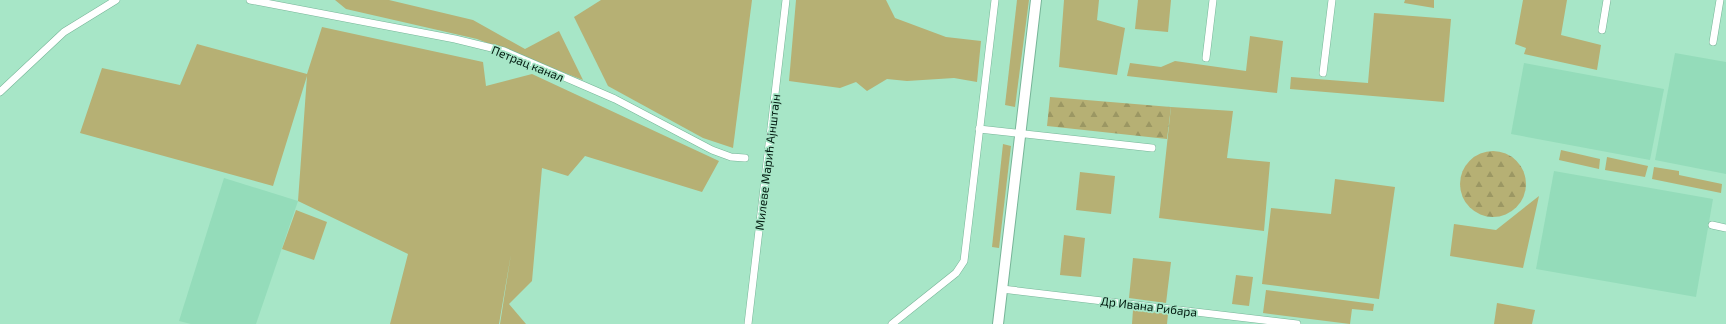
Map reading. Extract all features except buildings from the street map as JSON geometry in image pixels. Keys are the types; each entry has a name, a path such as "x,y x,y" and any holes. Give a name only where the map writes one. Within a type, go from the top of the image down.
{"street":[{"path":"0,92 64,32 116,0"},
{"name":"Петрац канал","path":"250,0 455,39 504,51 615,99 712,150 731,157 745,158"},
{"name":"Милеве Марић Ајнштајн","path":"748,324 786,0"},
{"path":"892,324 956,273 962,264 995,0"},
{"path":"998,324 1036,0"},
{"path":"1206,58 1213,0"},
{"path":"1323,73 1332,0"},
{"path":"1602,30 1608,0"},
{"path":"1713,42 1720,0"},
{"path":"980,129 1152,148"},
{"path":"1712,225 1726,228"},
{"name":"Др Ивана Рибара","path":"1002,289 1296,324"}],"shaded area":[{"path":"1675,53 1726,62 1726,174 1655,160"},
{"path":"1524,63 1664,89 1650,160 1511,134"},
{"path":"1554,171 1713,199 1696,297 1536,269"},
{"path":"224,178 298,201 256,324 191,324 179,321"}],"green space":[{"path":"335,0 389,0 473,20 525,49 559,31 583,80 477,39 346,9"},
{"path":"601,0 752,0 733,148 703,138 608,86 574,17"},
{"path":"796,0 886,0 895,18 946,37 981,41 977,82 954,78 907,81 887,79 867,91 856,82 840,88 789,81"},
{"path":"1017,0 1029,0 1015,107 1005,105"},
{"path":"1064,0 1099,0 1097,20 1125,28 1117,75 1059,67"},
{"path":"1138,0 1171,0 1168,32 1135,29"},
{"path":"1405,0 1434,0 1434,8 1404,3"},
{"path":"1523,0 1567,0 1561,35 1601,45 1597,70 1524,54 1526,48 1515,44"},
{"path":"1374,13 1451,19 1444,102 1290,89 1291,77 1368,83"},
{"path":"322,27 483,62 486,86 532,74 719,161 702,192 585,156 568,176 542,168 532,281 509,304 526,324 500,324 511,254 499,324 390,324 408,254 298,201 307,76 273,186 80,133 102,68 180,85 197,44 307,74"},
{"path":"1250,36 1283,41 1277,93 1127,76 1130,63 1161,67 1175,61 1246,71"},
{"path":"1050,97 1171,107 1167,139 1047,126"},
{"path":"1171,107 1233,111 1227,158 1270,162 1264,231 1159,218"},
{"path":"1003,144 1011,146 999,248 992,247"},
{"path":"1561,150 1600,159 1599,169 1559,160"},
{"path":"1493,151 1506,154 1516,161 1523,171 1526,184 1523,197 1516,207 1506,214 1493,217 1480,214 1470,207 1463,197 1460,184 1463,171 1470,161 1480,154"},
{"path":"1607,157 1648,166 1645,177 1605,170"},
{"path":"1654,167 1679,171 1679,175 1722,184 1721,193 1652,179"},
{"path":"1080,172 1115,176 1111,214 1076,210"},
{"path":"1335,179 1395,187 1379,299 1262,284 1271,208 1331,214"},
{"path":"1539,196 1523,268 1450,256 1454,224 1496,230"},
{"path":"296,210 327,222 314,260 282,249"},
{"path":"1064,235 1085,238 1081,277 1060,275"},
{"path":"1133,258 1171,262 1166,303 1129,298"},
{"path":"1236,275 1253,277 1249,306 1232,304"},
{"path":"1266,290 1374,304 1373,311 1352,309 1350,324 1263,313"},
{"path":"1497,303 1535,310 1532,324 1494,324"},
{"path":"1133,310 1168,314 1167,324 1132,324"}]}
